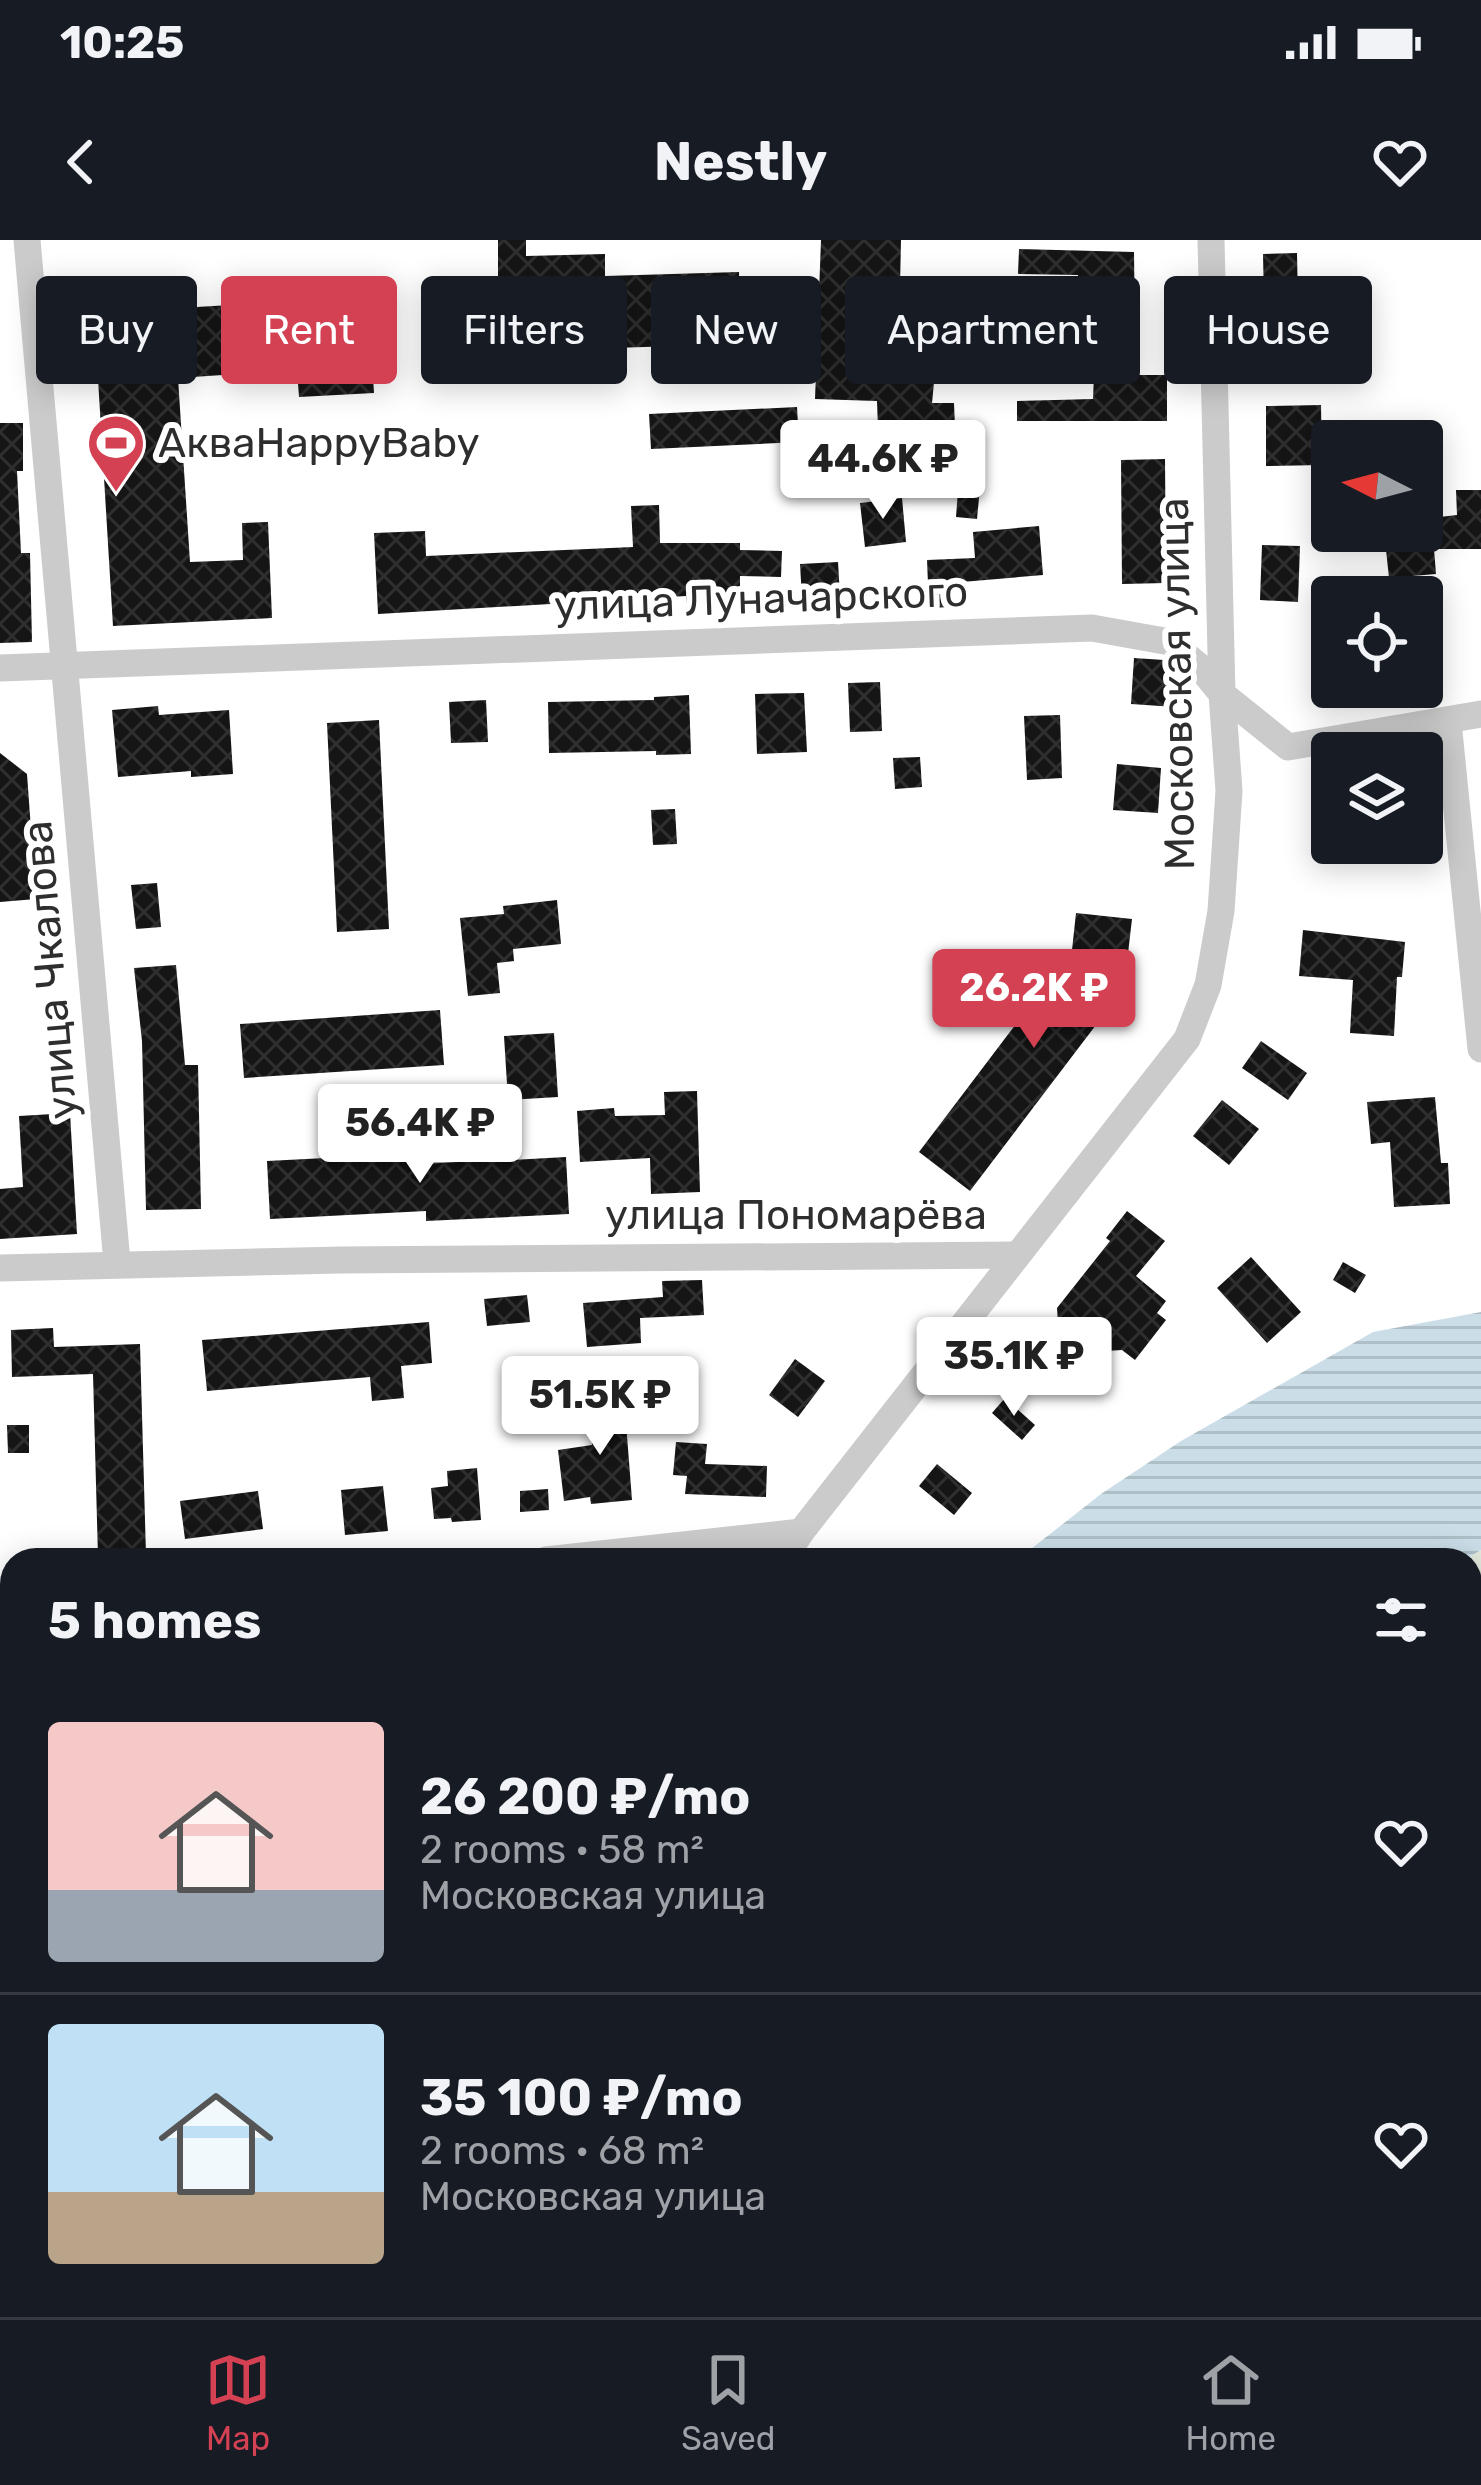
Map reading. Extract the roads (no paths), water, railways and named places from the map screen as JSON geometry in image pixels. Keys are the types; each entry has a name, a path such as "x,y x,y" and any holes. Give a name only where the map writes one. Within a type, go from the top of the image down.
{"street":[{"name":"улица Чкалова","path":"27,240 117,1263"},
{"name":"Московская улица","path":"791,1548 1187,1039 1208,985 1221,911 1229,790 1222,694 1211,240"},
{"name":"улица Луначарского","path":"0,668 1092,628 1171,642 1222,694 1288,747 1481,714"},
{"path":"1448,722 1481,1048"},
{"name":"улица Пономарёва","path":"0,1268 1017,1255"},
{"path":"655,1548 801,1532"}],"water":[{"path":"1481,1312 1481,1548 1032,1548 1101,1494 1181,1441 1373,1332"}],"place":[{"name":"АкваHappyBaby","path":"116,494"}]}
